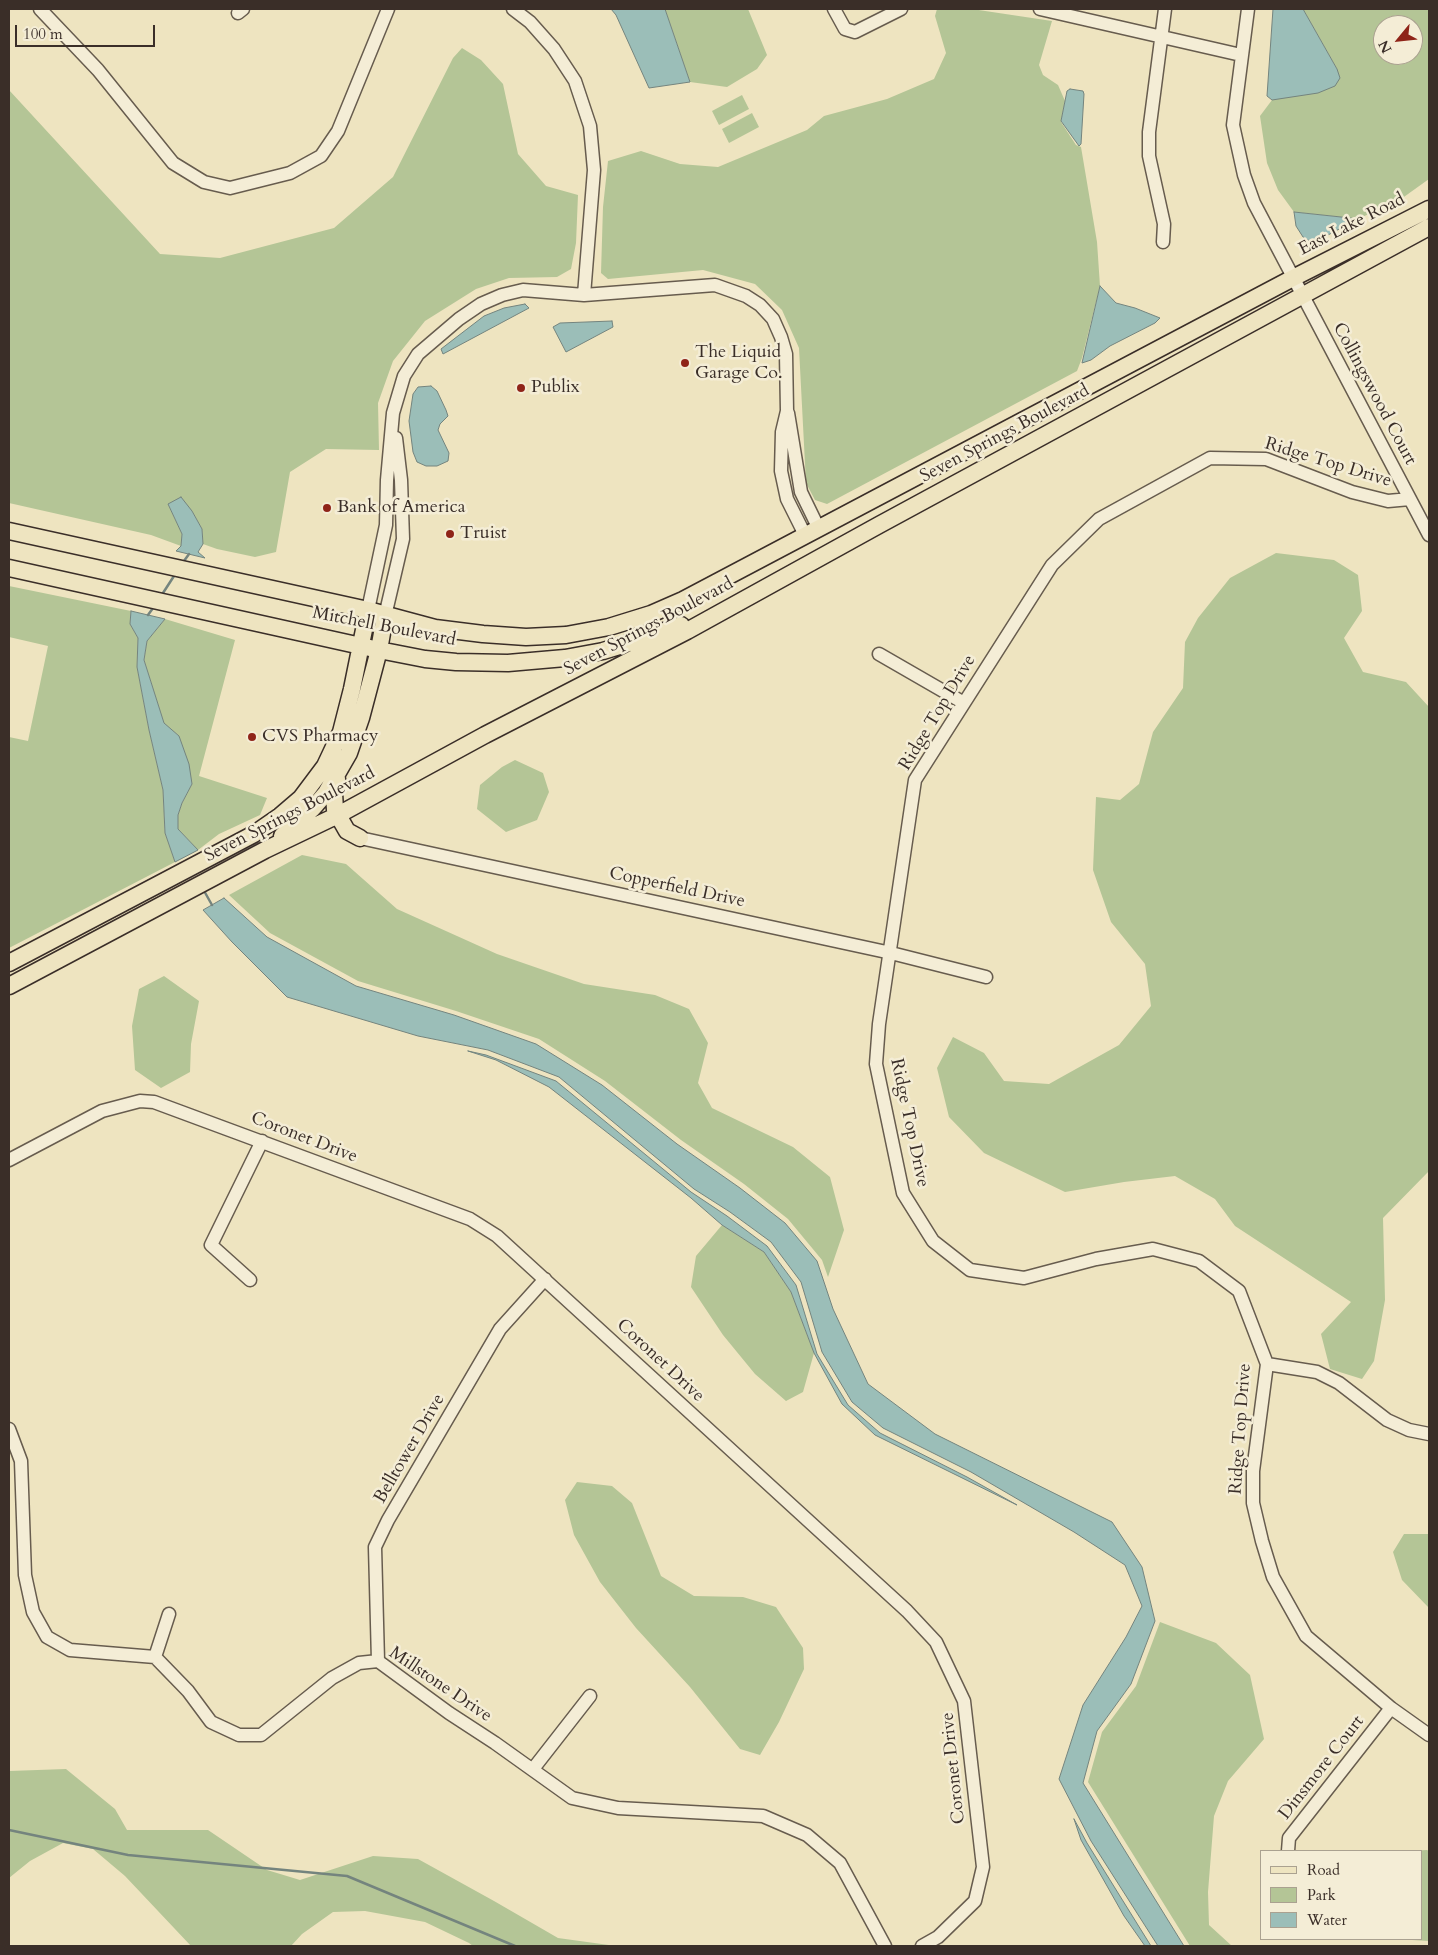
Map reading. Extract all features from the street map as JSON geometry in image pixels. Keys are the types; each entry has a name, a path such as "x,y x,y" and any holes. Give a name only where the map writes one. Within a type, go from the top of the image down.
{"main road":[{"name":"East Lake Road","path":"1293,278 1429,209"},
{"path":"1303,296 1429,227"},
{"name":"Seven Springs Boulevard","path":"385,616 435,628 483,634 526,636 566,635 609,627 651,614 683,600 1293,278"},
{"name":"Seven Springs Boulevard","path":"9,986 265,850 338,815 485,735 687,631 1303,296"},
{"name":"Mitchell Boulevard","path":"9,568 425,659 493,663 548,661 602,651 645,638 704,614 879,525"},
{"name":"Mitchell Boulevard","path":"9,531 368,610 385,616"},
{"name":"Seven Springs Boulevard","path":"9,963 254,834 280,816 301,798 321,771 336,743 344,722 368,610"},
{"path":"265,850 294,827 313,808 338,773 349,753 361,718 379,650 385,616"},
{"path":"338,773 333,799 338,815 347,830 360,838"},
{"path":"306,831 324,831 360,838"}],"street":[{"path":"40,9 98,70 172,163 204,182 230,188 290,173 321,156 338,131 388,9"},
{"path":"513,9 530,22 554,49 575,81 590,126 594,170 584,296"},
{"path":"834,9 845,29 855,32 901,9"},
{"path":"1040,9 1241,56"},
{"path":"1163,242 1164,224 1149,156 1149,132 1163,37 1165,9"},
{"name":"Collingswood Court","path":"1248,9 1233,125 1244,175 1254,203 1429,535"},
{"path":"368,610 386,525 387,480 393,413 404,376 418,354 437,336 481,304 502,295 523,290 584,296 715,285 746,296 760,305 773,319 786,354 787,411 782,432 780,454 781,471 787,499 812,531"},
{"path":"385,616 403,539 401,480 393,413"},
{"name":"Ridge Top Drive","path":"1410,499 1388,501 1352,492 1266,459 1210,458 1099,519 1052,565 915,780 891,953 879,1024 876,1064 903,1193 933,1241 970,1270 1024,1278 1096,1259 1153,1249 1199,1261 1239,1292 1267,1364 1253,1471 1253,1504 1273,1577 1306,1636 1391,1708 1429,1736"},
{"path":"879,654 964,703"},
{"name":"Copperfield Drive","path":"360,838 891,953 986,977"},
{"name":"Coronet Drive","path":"9,1160 102,1111 140,1102 164,1104 470,1219 496,1236 907,1611 936,1642 964,1701 983,1867 975,1901 938,1937 922,1946"},
{"path":"250,1280 211,1245 262,1141"},
{"name":"Belltower Drive","path":"378,1661 375,1547 388,1520 500,1329 545,1279"},
{"path":"1267,1364 1317,1372 1339,1384 1387,1420 1409,1430 1429,1434"},
{"path":"9,1429 21,1461 25,1574 33,1612 47,1637 70,1650 155,1657 169,1614"},
{"name":"Millstone Drive","path":"155,1657 188,1691 211,1722 239,1734 262,1735 332,1678 359,1663 378,1661 449,1713 533,1769 572,1798 618,1808 764,1816 807,1835 840,1863 885,1946"},
{"path":"533,1769 590,1696"},
{"name":"Dinsmore Court","path":"1288,1850 1289,1838 1391,1708"}],"green space":[{"path":"665,9 748,9 767,55 757,69 727,87 690,82"},
{"path":"937,9 972,9 1052,21 1039,65 1043,75 1058,85 1065,101 1061,122 1076,145 1081,147 1097,242 1100,286 1077,371 827,504 815,500 806,483 799,348 782,310 755,284 703,270 608,279 601,273 603,207 608,161 641,151 680,164 718,167 807,130 824,116 887,99 934,79 946,53 935,16"},
{"path":"1303,9 1429,9 1429,179 1401,199 1358,219 1294,212 1278,190 1267,163 1260,116 1272,100 1337,69"},
{"path":"462,48 481,60 503,84 518,154 546,186 578,195 576,243 571,269 557,277 509,278 476,289 425,321 393,361 378,403 379,450 326,449 290,472 276,552 255,557 203,544 202,529 192,511 168,504 182,534 181,546 151,535 9,503 9,90 160,254 220,258 334,228 393,177 453,58"},
{"path":"742,95 749,109 719,125 712,111"},
{"path":"752,113 759,127 729,143 722,129"},
{"path":"1276,553 1334,560 1358,575 1362,611 1344,638 1363,672 1406,682 1429,707 1429,1171 1383,1218 1385,1300 1374,1361 1362,1379 1330,1369 1321,1334 1351,1302 1235,1226 1215,1199 1175,1176 1065,1192 984,1153 949,1117 937,1068 953,1037 984,1053 1004,1081 1049,1084 1119,1045 1151,1006 1145,964 1111,922 1093,870 1096,797 1120,800 1139,784 1153,732 1183,688 1185,642 1198,618 1230,578"},
{"path":"9,586 131,611 130,624 138,638 137,667 163,790 165,833 175,862 9,948 9,737 28,741 48,646 9,637"},
{"path":"165,619 235,640 199,776 267,798 260,815 219,834 198,850 178,829 178,815 192,784 179,736 164,724 144,660 147,641"},
{"path":"515,760 543,773 549,792 537,820 506,832 477,809 480,785 502,767"},
{"path":"302,855 346,864 397,909 497,954 584,984 655,995 689,1009 708,1043 698,1083 712,1108 793,1147 830,1177 844,1230 828,1277 822,1260 788,1219 605,1081 539,1039 358,981 270,933 229,895"},
{"path":"164,976 199,1001 191,1044 190,1072 161,1088 135,1070 132,1026 139,989"},
{"path":"722,1225 764,1252 791,1292 814,1353 803,1392 786,1401 755,1374 723,1335 691,1287 696,1256"},
{"path":"577,1482 612,1486 632,1503 661,1576 694,1596 743,1597 776,1607 803,1648 804,1669 779,1722 760,1755 740,1749 690,1687 636,1628 600,1582 574,1535 565,1500"},
{"path":"1404,1534 1429,1534 1429,1608 1402,1580 1393,1552"},
{"path":"1160,1622 1216,1643 1250,1675 1264,1739 1228,1781 1214,1816 1208,1892 1209,1925 1232,1946 1190,1946 1088,1782 1102,1732 1136,1686"},
{"path":"66,1769 115,1809 127,1830 208,1830 267,1870 300,1880 373,1856 418,1859 558,1938 616,1946 473,1946 425,1922 365,1911 333,1912 302,1934 291,1946 191,1946 125,1876 93,1849 63,1843 30,1861 9,1878 9,1771"},
{"path":"1423,1850 1429,1851 1429,1941 1412,1940 1423,1940"}],"water":[{"path":"611,9 665,9 690,82 649,88 616,15"},
{"path":"1273,9 1303,9 1337,69 1340,78 1335,86 1318,93 1272,100 1267,96"},
{"path":"1070,89 1083,91 1084,94 1081,144 1079,146 1061,121 1067,91"},
{"path":"1294,212 1358,219 1313,243 1303,237 1296,226"},
{"path":"1100,286 1116,303 1160,318 1155,323 1110,346 1091,360 1082,363"},
{"path":"525,304 529,308 443,354 441,349 484,316 504,308"},
{"path":"612,321 613,327 566,352 553,327 560,323"},
{"path":"431,386 437,391 448,416 440,424 438,430 449,453 448,461 437,466 426,466 417,462 413,452 409,421 413,394 418,387"},
{"path":"181,497 192,511 202,529 203,544 198,552 205,558 176,551 181,546 182,534 168,504"},
{"path":"131,611 165,619 147,641 144,660 164,723 179,736 189,764 192,784 178,815 178,829 198,850 175,862 165,833 163,790 137,667 138,638 130,624"},
{"path":"224,898 267,937 356,986 454,1015 536,1044 602,1085 677,1144 740,1188 785,1223 817,1261 833,1309 868,1384 935,1434 1112,1522 1142,1567 1155,1621 1131,1684 1097,1731 1083,1783 1184,1946 1158,1946 1091,1841 1059,1779 1083,1705 1126,1637 1142,1606 1125,1565 1074,1532 971,1472 883,1428 852,1402 822,1352 801,1282 771,1242 694,1189 559,1077 488,1050 418,1036 287,997 203,910"},
{"path":"468,1051 486,1055 556,1081 691,1192 767,1246 796,1285 817,1354 848,1405 880,1433 967,1477 1017,1505 875,1435 842,1404 814,1353 791,1292 764,1252 722,1225 691,1198 549,1087 496,1060"},
{"path":"1074,1819 1151,1946 1145,1946 1124,1916 1081,1840"}],"waterway":[{"path":"184,561 189,554"},
{"path":"163,593 174,576"},
{"path":"148,615 153,608"},
{"path":"203,889 212,905"},
{"path":"9,1830 128,1855 347,1876 515,1946"}],"place":[{"name":"The Liquid Garage Co.","path":"685,363"},
{"name":"Publix","path":"521,388"},
{"name":"Bank of America","path":"327,508"},
{"name":"Truist","path":"450,534"},
{"name":"CVS Pharmacy","path":"252,737"}]}
